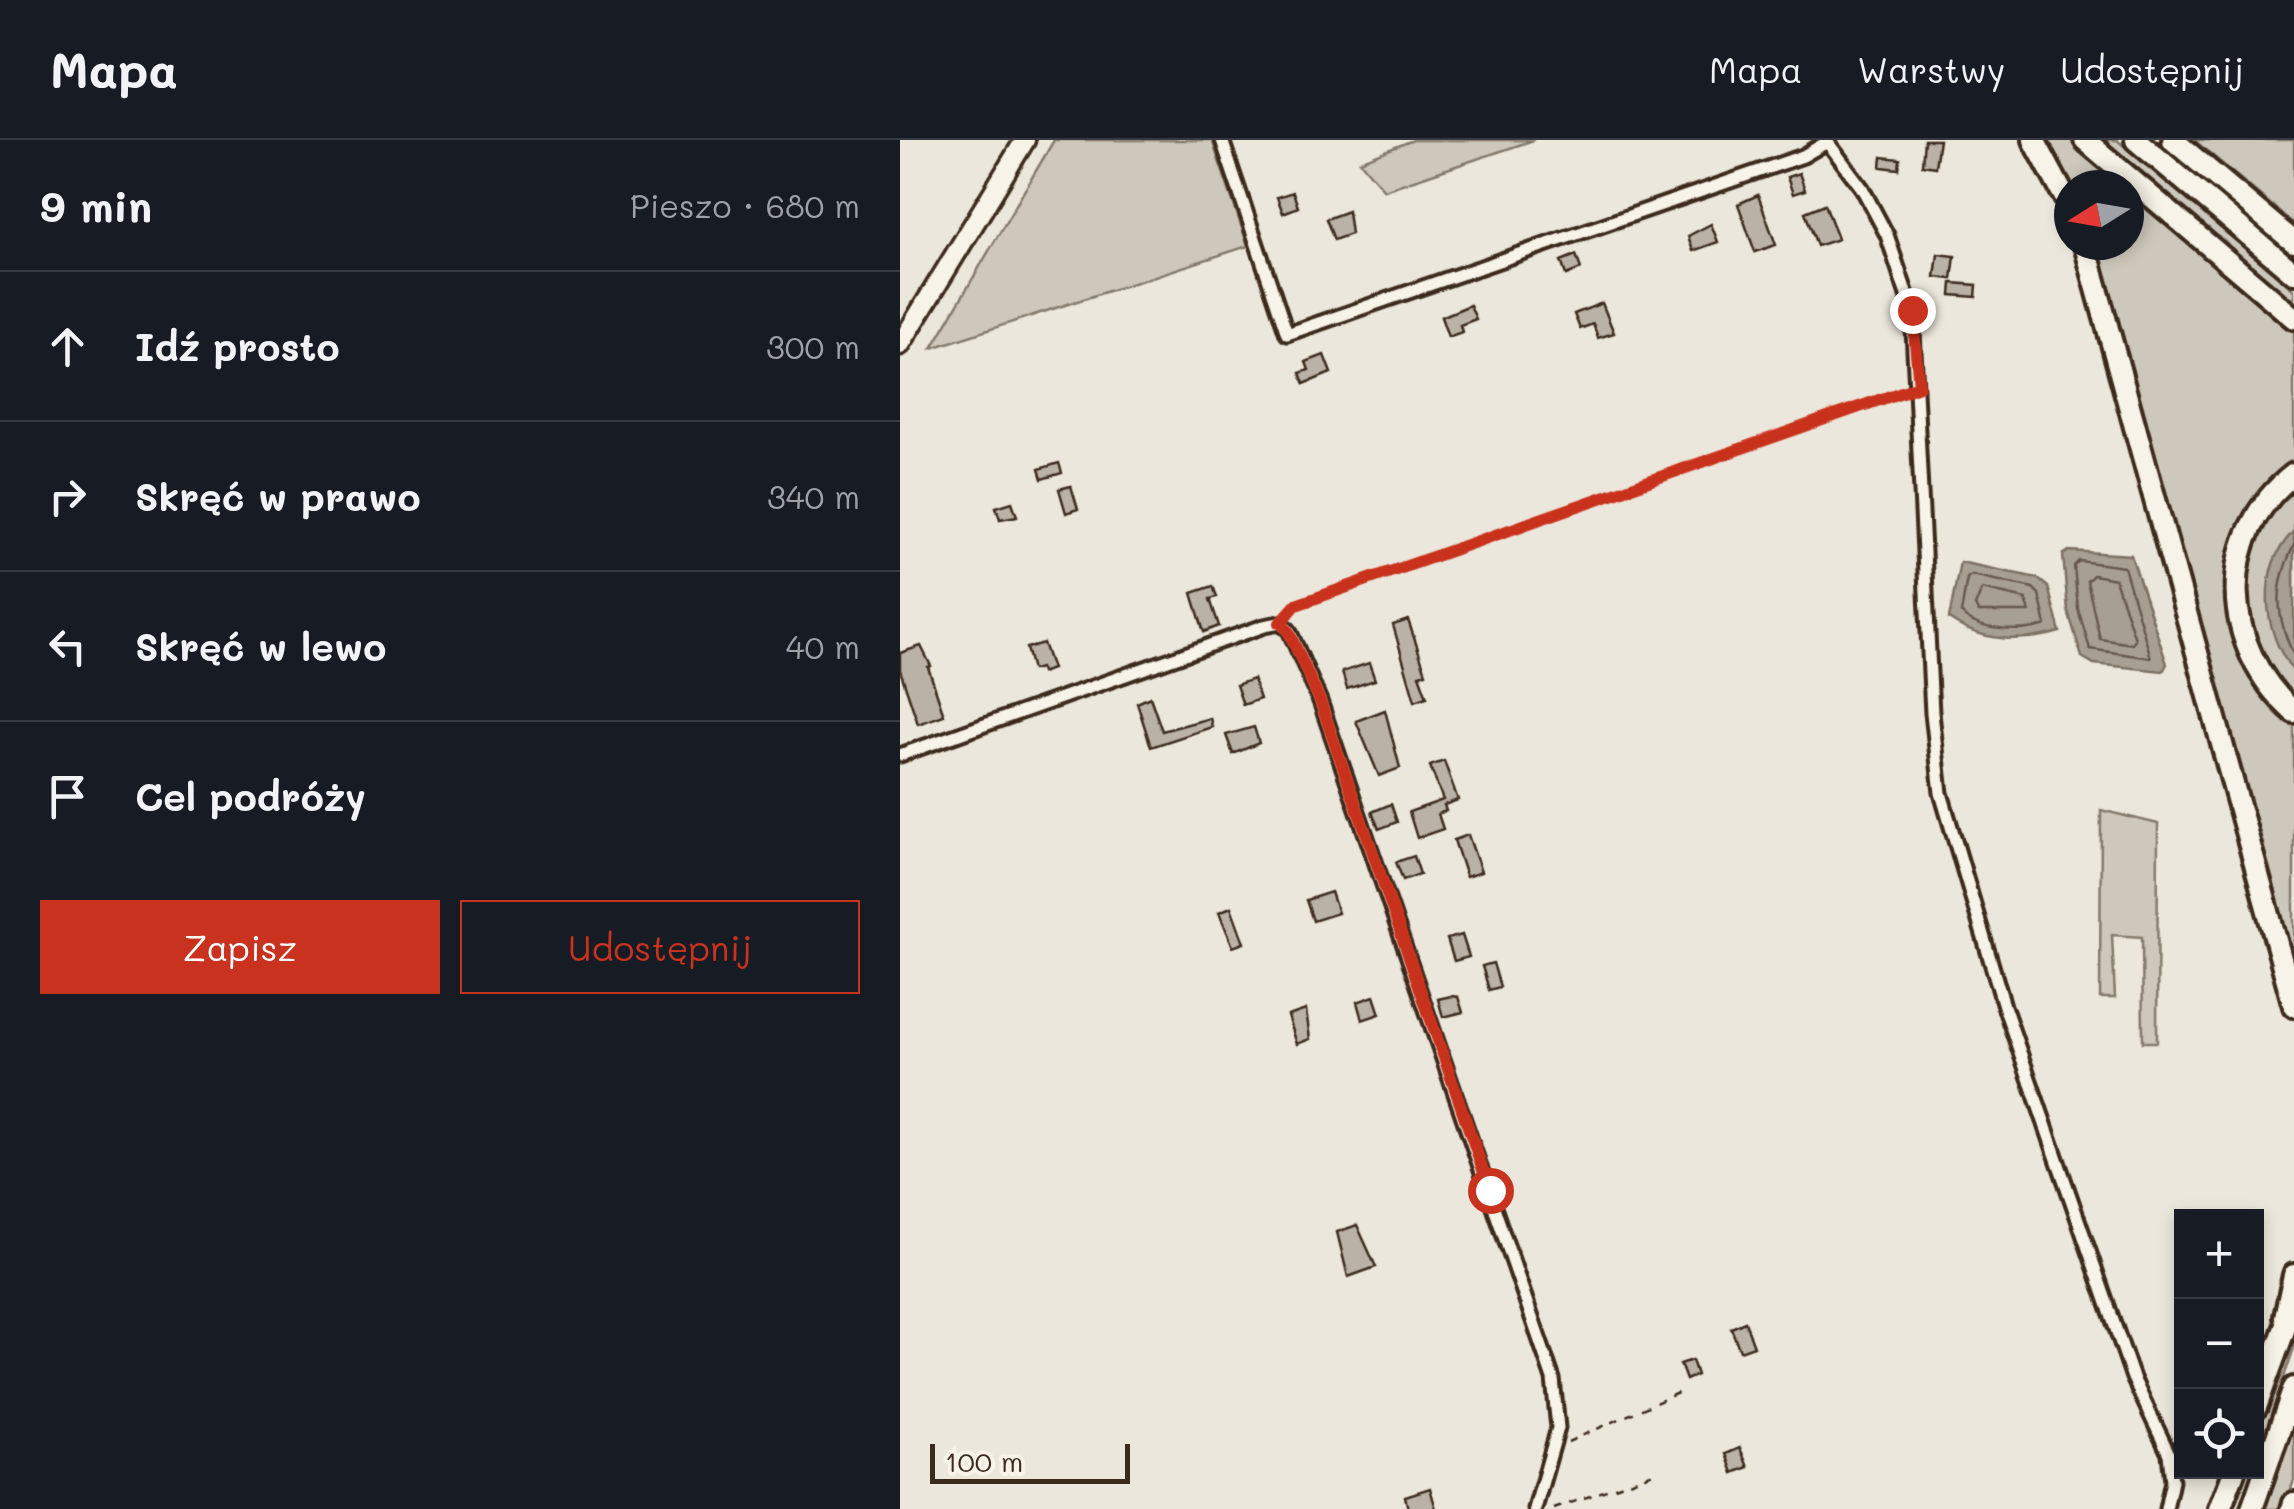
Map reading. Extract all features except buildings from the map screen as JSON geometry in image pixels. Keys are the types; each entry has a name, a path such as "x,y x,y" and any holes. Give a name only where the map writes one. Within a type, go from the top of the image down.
{"highway":[{"path":"2034,140 2054,177"},
{"path":"2085,140 2294,318"},
{"path":"2136,140 2294,273"},
{"path":"2173,140 2294,242"},
{"path":"2090,260 2294,1006"},
{"path":"2294,474 2252,523 2235,587 2244,644 2266,684 2294,712"},
{"path":"2278,1348 2294,1275"},
{"path":"2263,1389 2294,1303"},
{"path":"2252,1509 2294,1388"},
{"path":"2220,1509 2231,1479"}],"street":[{"path":"900,345 1025,140"},
{"path":"1222,140 1288,334 1803,156 1826,141 1862,188 1901,268 1912,310 1919,386 1932,713 1941,794 2016,1044 2133,1378 2169,1454 2172,1481 2166,1509"},
{"path":"900,754 1280,623 1288,630 1320,701 1553,1379 1558,1403 1553,1448 1535,1509"}],"path":[{"path":"1280,623 1296,605 1919,386"},
{"path":"1553,1448 1682,1390"},
{"path":"1554,1509 1659,1471"}],"shaded area":[{"path":"1054,140 1212,140 1248,246 932,348"},
{"path":"1413,140 1534,140 1384,190 1360,161"},
{"path":"2045,140 2072,140 2108,170 2062,170"},
{"path":"2095,140 2117,140 2294,290 2294,310 2144,182 2144,170 2130,170"},
{"path":"2151,140 2163,140 2294,251 2294,260"},
{"path":"2194,140 2294,140 2294,224"},
{"path":"2144,201 2294,327 2294,466 2278,480 2229,605 2294,720 2294,979 2099,260 2144,260"},
{"path":"2294,485 2294,700 2279,685 2257,647 2245,605 2244,584 2254,533"},
{"path":"2101,810 2158,824 2157,1042 2143,1042 2142,937 2112,935 2115,998 2100,998"},
{"path":"2294,1320 2294,1348 2264,1436 2264,1408"},
{"path":"2294,1412 2294,1480 2284,1509 2260,1509"}],"water":[{"path":"2294,531 2294,672 2275,638 2268,601 2273,563"},
{"path":"2069,551 2131,555 2167,664 2163,671 2094,664 2082,657 2068,611 2063,555"},
{"path":"1960,562 2037,578 2048,587 2060,632 2002,638 1974,632 1949,619"}],"route":[{"path":"1490,1190 1442,1063 1320,701 1297,647 1280,623 1296,605 1919,386 1912,310"}]}
